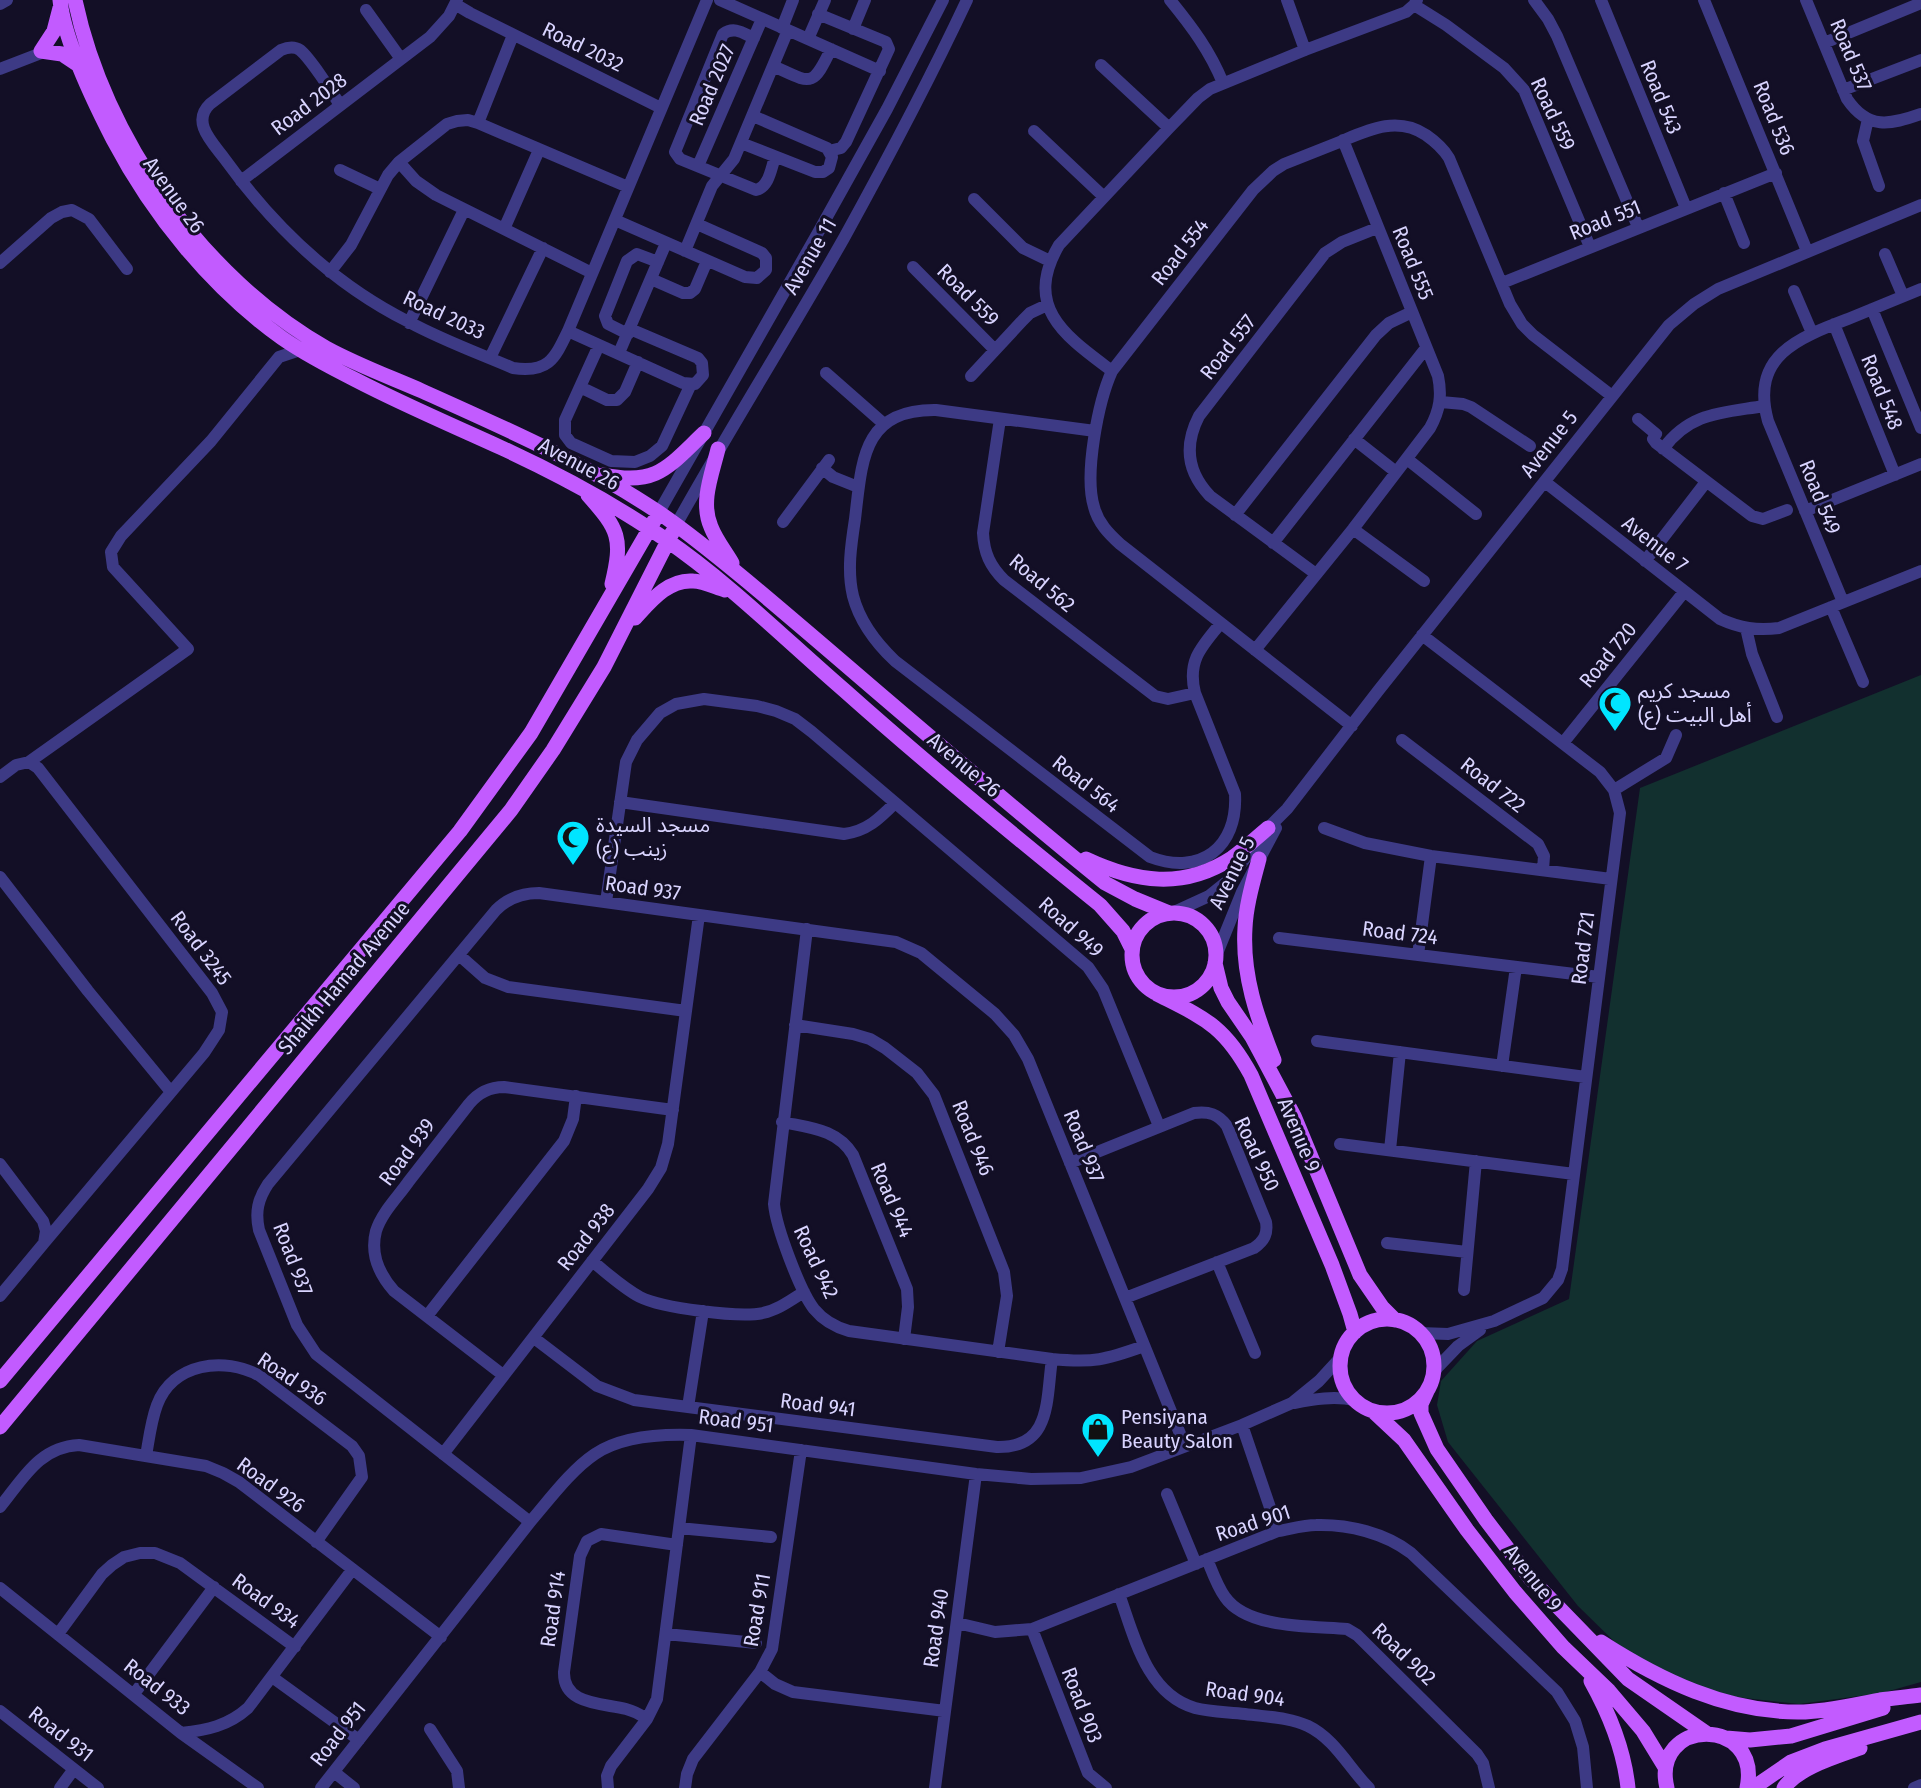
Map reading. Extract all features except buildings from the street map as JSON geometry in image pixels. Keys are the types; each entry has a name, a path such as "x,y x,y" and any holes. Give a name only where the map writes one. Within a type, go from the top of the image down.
{"main road":[{"name":"Avenue 26","path":"75,0 80,66 104,121 132,175 185,247 230,294 300,350 414,410 504,449 580,486 668,541 735,594 884,726 1100,905 1123,932 1132,949"},
{"name":"Avenue 26","path":"60,3 144,168 182,223 244,289 285,321 328,349 510,430 592,473 659,512 820,641 873,689 1063,848 1113,887 1135,899 1171,913"},
{"path":"60,3 54,30 40,51 62,54 80,66"},
{"path":"592,473 626,480 647,477 664,469 704,433"},
{"path":"718,449 707,495 708,520 713,533 740,576"},
{"path":"580,486 608,517 617,538 618,557 607,603"},
{"name":"Shaikh Hamad Avenue","path":"0,1381 460,831 531,733 659,512"},
{"name":"Shaikh Hamad Avenue","path":"0,1427 511,810 604,667 676,525"},
{"path":"621,634 655,597 676,584 693,581 735,594"},
{"path":"1063,848 1105,868 1132,877 1173,880 1201,873 1231,858 1268,828"},
{"path":"1259,859 1245,927 1246,974 1258,1018 1294,1116"},
{"path":"1171,913 1186,914 1203,925 1214,943 1215,960 1211,975 1193,993 1181,997 1156,994 1147,988 1134,971 1132,949 1140,929 1158,915 1171,913"},
{"name":"Avenue 9","path":"1215,960 1221,988 1228,1002 1252,1037 1294,1116 1360,1275 1382,1307 1395,1320"},
{"name":"Avenue 9","path":"1156,994 1207,1020 1225,1035 1240,1054 1332,1266 1355,1332"},
{"path":"1395,1320 1409,1324 1420,1333 1431,1350 1434,1371 1427,1391 1409,1408 1392,1413 1373,1411 1355,1400 1347,1391 1342,1380 1341,1357 1346,1343 1355,1332 1374,1321 1395,1320"},
{"name":"Avenue 9","path":"1427,1391 1421,1404 1421,1413 1437,1449 1530,1578 1628,1679 1706,1733"},
{"name":"Avenue 9","path":"1373,1411 1404,1440 1467,1530 1515,1592 1563,1647 1609,1691 1643,1731 1665,1781"},
{"path":"1581,1629 1634,1663 1677,1685 1759,1709 1799,1712 1921,1696"},
{"path":"1582,1665 1610,1716 1626,1763 1628,1788"},
{"path":"1665,1781 1670,1755 1679,1744 1691,1736 1706,1733 1750,1740 1791,1736 1921,1696"},
{"path":"1753,1788 1791,1762 1825,1749 1921,1723"},
{"path":"1784,1788 1789,1781 1822,1762 1921,1723"},
{"path":"1726,1738 1737,1746 1745,1758 1748,1773 1747,1788"}],"street":[{"path":"0,4 7,0"},
{"name":"Road 2033","path":"340,105 304,55 288,47 210,104 202,114 202,127 273,220 330,272 368,299 409,323 513,368 527,370 540,368 556,355 568,331 707,0"},
{"path":"720,0 880,71"},
{"path":"685,251 712,186 730,165 753,116 773,66 794,0"},
{"path":"808,39 825,0"},
{"path":"853,29 865,0"},
{"name":"Avenue 11","path":"659,512 887,110 943,0"},
{"name":"Avenue 11","path":"676,525 718,449 843,240 967,0"},
{"path":"1170,0 1203,43 1213,59 1222,82"},
{"path":"1287,0 1305,50"},
{"path":"1534,0 1557,36 1638,227"},
{"name":"Road 543","path":"1600,0 1686,208"},
{"name":"Road 536","path":"1704,0 1807,251"},
{"name":"Road 537","path":"1806,0 1843,90 1853,107 1868,119 1888,124 1921,114"},
{"name":"Road 2032","path":"457,2 513,35 661,108"},
{"name":"Road 2028","path":"241,181 402,59 440,27 457,2"},
{"name":"Road 559","path":"971,376 1030,313 1047,305 1045,287 1050,261 1059,245 1198,98 1222,82 1406,12 1416,3 1504,68 1524,90 1590,247"},
{"path":"1824,43 1921,3"},
{"path":"366,10 402,59"},
{"path":"753,116 830,151 844,146 889,51 887,44 818,14"},
{"name":"Road 2027","path":"698,166 762,19"},
{"path":"754,38 735,30 728,30 723,34 675,149 676,155 680,159 752,189 759,189 766,184 776,157"},
{"path":"478,123 513,35"},
{"path":"0,69 40,51 51,42 77,36"},
{"path":"773,66 802,79 810,79 820,73 831,49"},
{"path":"1843,90 1921,60"},
{"path":"1101,65 1169,128"},
{"name":"Road 537","path":"1868,119 1863,141 1879,186"},
{"path":"330,272 359,231 388,175 399,162 447,124 457,121 468,120 478,123 628,187"},
{"name":"Road 554","path":"1352,726 1120,544 1100,522 1091,494 1095,430 1104,392 1112,371 1262,180 1284,164 1369,129 1395,125 1410,127 1423,133 1444,148 1510,304 1522,324 1612,396"},
{"path":"1034,131 1104,197"},
{"name":"Road 555","path":"1343,140 1438,375 1441,402"},
{"path":"741,143 819,172 831,165 830,151"},
{"path":"504,229 539,150"},
{"path":"399,162 426,189 592,273"},
{"path":"340,170 380,189"},
{"name":"Road 551","path":"1502,283 1776,172"},
{"path":"1724,193 1744,243"},
{"path":"975,199 1023,248 1050,261"},
{"name":"Avenue 5","path":"1171,913 1220,889 1268,828 1287,809 1422,635 1669,325 1694,304 1718,289 1921,205"},
{"path":"0,263 51,218 72,210 89,219 127,268"},
{"path":"409,323 464,210"},
{"path":"615,220 751,279 762,275 767,264 766,258 757,249 697,224"},
{"name":"Road 557","path":"1316,574 1210,496 1195,476 1189,451 1193,427 1199,416 1325,253 1342,242 1377,228"},
{"path":"619,353 666,243"},
{"path":"490,358 543,248"},
{"path":"600,345 564,424 567,439 611,461 627,463 643,460 662,446 691,384 700,380 703,375 702,363 698,358 609,324 606,316 627,261 637,254 658,262"},
{"path":"1885,254 1903,296"},
{"path":"651,279 690,294 695,289 707,261"},
{"name":"Road 559","path":"913,267 995,350"},
{"name":"Road 549","path":"1837,604 1805,512 1768,421 1764,406 1767,376 1773,363 1794,342 1921,289"},
{"path":"1794,291 1812,333"},
{"path":"1047,305 1062,331 1072,342 1112,371"},
{"name":"Road 548","path":"1872,309 1921,428"},
{"path":"1235,515 1376,334 1389,323 1412,312"},
{"name":"Road 548","path":"1834,324 1895,475"},
{"path":"568,331 691,384"},
{"path":"279,357 281,337"},
{"path":"1273,543 1426,348"},
{"path":"0,777 16,765 29,762 188,649 112,567 111,552 121,536 211,441 279,357 300,350"},
{"path":"580,387 607,400 617,400 625,392 638,362"},
{"path":"826,373 884,424"},
{"path":"1255,650 1407,459 1430,428 1441,402 1471,407 1530,446"},
{"path":"1664,449 1679,430 1700,418 1764,406"},
{"name":"Road 564","path":"1095,430 936,410 917,410 900,415 884,424 873,436 865,451 858,487 850,557 853,596 869,632 881,648 896,661 1150,857 1165,863 1181,864 1198,861 1212,853 1224,842 1236,811 1235,794 1192,681 1192,668 1196,656 1221,623"},
{"name":"Road 549","path":"1638,418 1655,433 1654,441 1755,518 1763,519 1787,510"},
{"name":"Road 562","path":"1000,419 983,533 988,559 995,571 1155,696 1168,699 1195,693"},
{"path":"1354,439 1396,472"},
{"path":"1407,459 1476,514"},
{"path":"783,522 826,464 833,477 858,487"},
{"path":"1805,512 1921,464"},
{"name":"Avenue 7","path":"1545,482 1720,619 1746,628 1768,630 1779,628 1920,574"},
{"path":"1645,561 1706,482"},
{"path":"1353,529 1424,581"},
{"name":"Road 720","path":"1563,743 1684,592"},
{"path":"1837,604 1863,682"},
{"path":"1746,628 1752,654 1777,717"},
{"path":"1422,635 1600,772 1614,790 1666,758 1676,735"},
{"name":"Road 949","path":"606,902 626,762 638,740 660,713 685,701 704,699 767,708 795,719 1088,967 1103,989 1159,1126"},
{"name":"Road 722","path":"1402,740 1538,844 1544,856 1543,870"},
{"name":"Road 3245","path":"0,1296 204,1053 219,1030 222,1012 205,984 38,768 29,762"},
{"name":"Road 721","path":"1434,1371 1458,1346 1494,1322 1543,1298 1558,1280 1562,1269 1620,813 1614,790"},
{"path":"620,802 844,834 870,827 895,803"},
{"name":"Avenue 5","path":"1215,960 1235,908 1287,809"},
{"path":"1324,828 1365,843 1431,856 1611,879"},
{"path":"1418,955 1431,856"},
{"path":"0,877 88,991 171,1092"},
{"name":"Road 937","path":"530,1522 325,1362 309,1345 297,1325 256,1218 261,1194 268,1184 501,905 519,896 539,893 905,944 928,958 995,1014 1009,1027 1024,1051 1185,1446"},
{"name":"Road 938","path":"443,1454 658,1173 666,1156 699,915"},
{"name":"Road 942","path":"807,929 774,1194 775,1214 804,1292 812,1307 818,1314 840,1328 1052,1359 1084,1362 1101,1360 1144,1346"},
{"name":"Road 724","path":"1279,938 1599,978"},
{"path":"459,955 485,978 508,987 686,1011"},
{"path":"1502,1066 1516,967"},
{"name":"Road 946","path":"795,1025 853,1034 870,1040 885,1048 917,1073 934,1095 1004,1272 1007,1296 998,1352"},
{"path":"1317,1041 1586,1077"},
{"path":"1390,1150 1400,1052"},
{"name":"Road 939","path":"503,1375 394,1291 379,1270 375,1258 375,1239 380,1221 387,1210 469,1104 478,1094 490,1088 504,1087 673,1110"},
{"path":"427,1316 564,1141 573,1119 576,1096"},
{"name":"Road 950","path":"1070,1163 1194,1113 1203,1112 1216,1115 1227,1126 1266,1222 1267,1231 1260,1244 1125,1298"},
{"name":"Road 944","path":"783,1122 830,1133 843,1142 852,1155 907,1289 908,1307 904,1339"},
{"path":"1340,1144 1574,1174"},
{"path":"1464,1290 1476,1161"},
{"path":"0,1164 43,1221 46,1231 44,1244"},
{"path":"1388,1243 1467,1252"},
{"path":"592,1261 643,1299 703,1311 763,1313 776,1309 804,1292"},
{"path":"1216,1263 1255,1353"},
{"path":"688,1407 703,1311"},
{"name":"Road 721","path":"1420,1333 1448,1335 1494,1322"},
{"name":"Road 941","path":"534,1338 586,1379 609,1392 634,1400 1008,1448 1030,1439 1044,1420 1052,1359"},
{"name":"Road 951","path":"1292,1403 1341,1357"},
{"name":"Road 936","path":"146,1456 157,1405 175,1379 183,1373 209,1365 245,1368 260,1376 352,1446 359,1456 362,1477 316,1542"},
{"name":"Road 951","path":"321,1788 564,1482 595,1454 629,1441 665,1434 691,1435 976,1474 1031,1479 1081,1478 1131,1467 1242,1425 1292,1403 1323,1398 1355,1400"},
{"path":"1242,1425 1278,1531"},
{"path":"608,1788 607,1776 610,1766 647,1719 657,1699 691,1435"},
{"name":"Road 926","path":"0,1508 36,1462 56,1449 78,1445 196,1464 223,1473 441,1637"},
{"name":"Road 911","path":"685,1788 693,1759 769,1658 774,1640 801,1450"},
{"name":"Road 940","path":"935,1788 976,1474"},
{"name":"Road 902","path":"1167,1494 1201,1562 1225,1598 1245,1614 1265,1621 1347,1629 1358,1635 1477,1754 1483,1763 1490,1788"},
{"name":"Road 901","path":"957,1623 995,1632 1032,1629 1278,1531 1314,1524 1342,1527 1390,1539 1411,1553 1557,1692 1575,1721 1583,1747 1587,1788"},
{"path":"679,1528 771,1537"},
{"name":"Road 914","path":"647,1719 627,1709 581,1700 571,1694 565,1683 564,1672 580,1556 587,1541 601,1534 677,1545"},
{"name":"Road 934","path":"58,1634 102,1574 124,1557 140,1553 155,1553 180,1563 294,1647"},
{"name":"Road 933","path":"0,1588 181,1733 217,1727 234,1719 248,1708 352,1570"},
{"name":"Road 934","path":"134,1694 214,1587"},
{"name":"Road 904","path":"1119,1594 1142,1656 1153,1676 1169,1695 1194,1708 1291,1720 1309,1726 1325,1737 1366,1787"},
{"name":"Road 903","path":"1032,1629 1088,1773 1106,1788"},
{"path":"666,1634 756,1643"},
{"path":"760,1672 775,1684 793,1692 945,1711"},
{"path":"272,1677 359,1740"},
{"name":"Road 931","path":"0,1711 98,1788"},
{"path":"430,1729 457,1771 459,1788"},
{"path":"181,1733 258,1788"},
{"path":"60,1788 74,1769"},
{"path":"334,1772 354,1788"},
{"path":"1914,1788 1921,1785"}],"green space":[{"path":"1921,675 1921,1682 1882,1693 1799,1704 1736,1697 1671,1679 1626,1653 1578,1606 1448,1442 1437,1405 1441,1381 1477,1341 1569,1299 1640,788"}],"place":[{"name":"مسجد كريم أهل البيت (ع)","path":"1615,732"},
{"name":"مسجد السيدة زينب (ع)","path":"573,866"},
{"name":"Pensiyana Beauty Salon","path":"1098,1458"}]}
